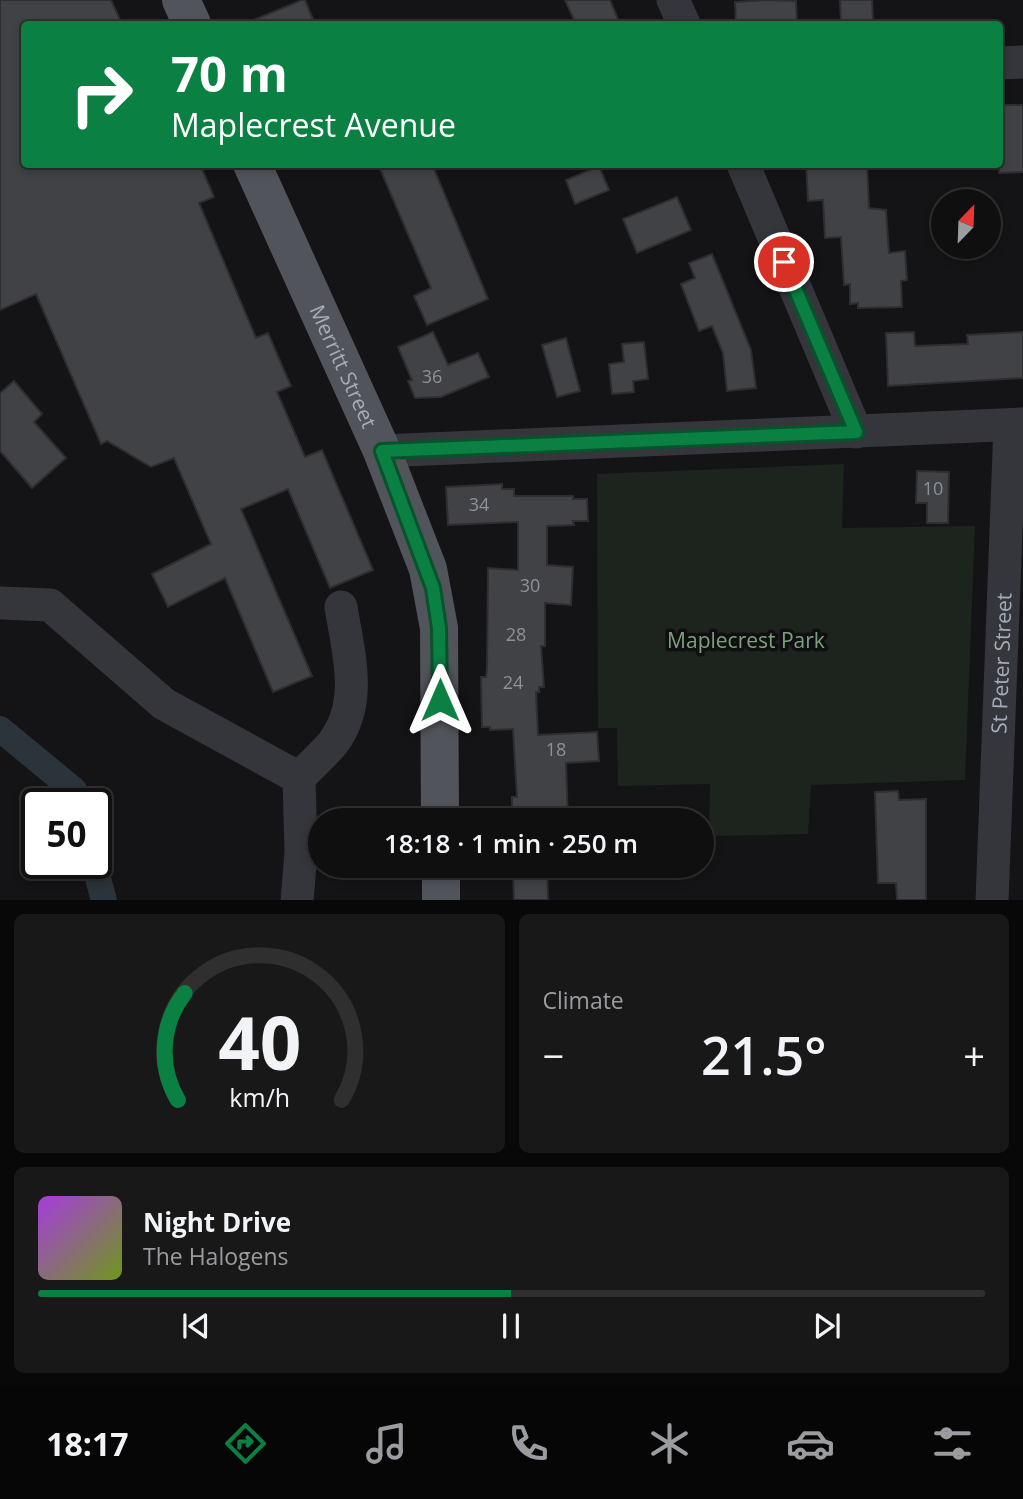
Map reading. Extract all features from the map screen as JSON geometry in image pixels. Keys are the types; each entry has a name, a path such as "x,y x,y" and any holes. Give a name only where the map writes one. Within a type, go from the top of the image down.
{"main road":[{"path":"181,0 191,21"},
{"name":"Merritt Street","path":"254,168 382,451 428,569 437,607 440,652 440,808"}],"street":[{"path":"673,0 683,21"},
{"path":"1003,63 1023,62"},
{"path":"745,168 856,432"},
{"path":"382,451 1017,425"},
{"name":"St Peter Street","path":"992,900 1017,425"},
{"path":"0,603 50,604 164,704 299,778"},
{"path":"297,900 302,852 299,778 333,743 345,722 354,688 341,607"}],"green space":[{"name":"Maplecrest Park","path":"844,464 842,528 975,526 965,780 811,785 808,834 714,836 714,808 710,808 710,784 618,786 617,728 598,728 597,474"}],"building":[{"path":"0,0 111,0 121,21 21,21 21,168 202,168 214,197 199,203 256,338 268,333 291,386 277,392 305,457 322,450 373,570 330,588 288,489 241,509 312,676 273,692 225,578 168,607 152,574 211,544 174,458 151,467 107,441 101,444 36,294 0,310"},
{"path":"305,0 314,21 251,21"},
{"path":"565,0 610,0 619,21 575,21"},
{"path":"840,0 872,0 873,21 841,21"},
{"path":"796,1 797,21 736,21 735,2"},
{"path":"1003,105 1023,105 1023,172 999,173 999,168 1003,168"},
{"path":"380,168 434,168 488,299 427,325 414,296 431,288"},
{"path":"600,168 609,190 575,204 566,180"},
{"path":"806,168 867,168 869,208 886,210 889,253 905,251 907,280 901,281 902,307 858,308 858,303 850,304 850,284 844,285 841,237 825,238 823,200 808,201"},
{"path":"677,197 691,230 637,253 623,219"},
{"path":"712,254 751,350 756,388 727,391 723,353 712,326 699,331 681,284 695,278 689,263"},
{"path":"433,332 448,365 478,353 489,377 441,397 415,398 408,381 412,380 398,347"},
{"path":"914,332 915,346 968,344 967,335 1023,332 1023,378 888,386 886,333"},
{"path":"566,338 580,391 557,397 542,345"},
{"path":"644,342 648,379 633,381 634,392 612,394 609,364 624,362 622,344"},
{"path":"14,381 42,414 34,422 66,458 32,488 0,451 0,393"},
{"path":"917,471 949,472 948,523 927,523 927,503 916,503"},
{"path":"502,484 502,489 514,489 514,496 573,496 573,499 587,499 588,521 573,521 574,525 547,526 547,565 573,567 571,605 545,603 545,646 541,646 544,687 539,687 539,692 536,692 538,735 597,732 599,761 566,763 568,808 512,808 512,797 517,797 513,729 490,730 490,727 482,727 481,677 486,677 487,669 488,568 518,570 518,522 448,525 446,487"},
{"path":"898,791 899,800 926,799 926,900 897,900 896,883 878,883 875,792"},
{"path":"513,878 547,878 548,900 514,900"}],"waterway":[{"path":"0,729 72,788"},
{"path":"98,879 104,900"}],"route":[{"path":"440,700 439,628 433,588 382,451 856,432 784,262"}]}
